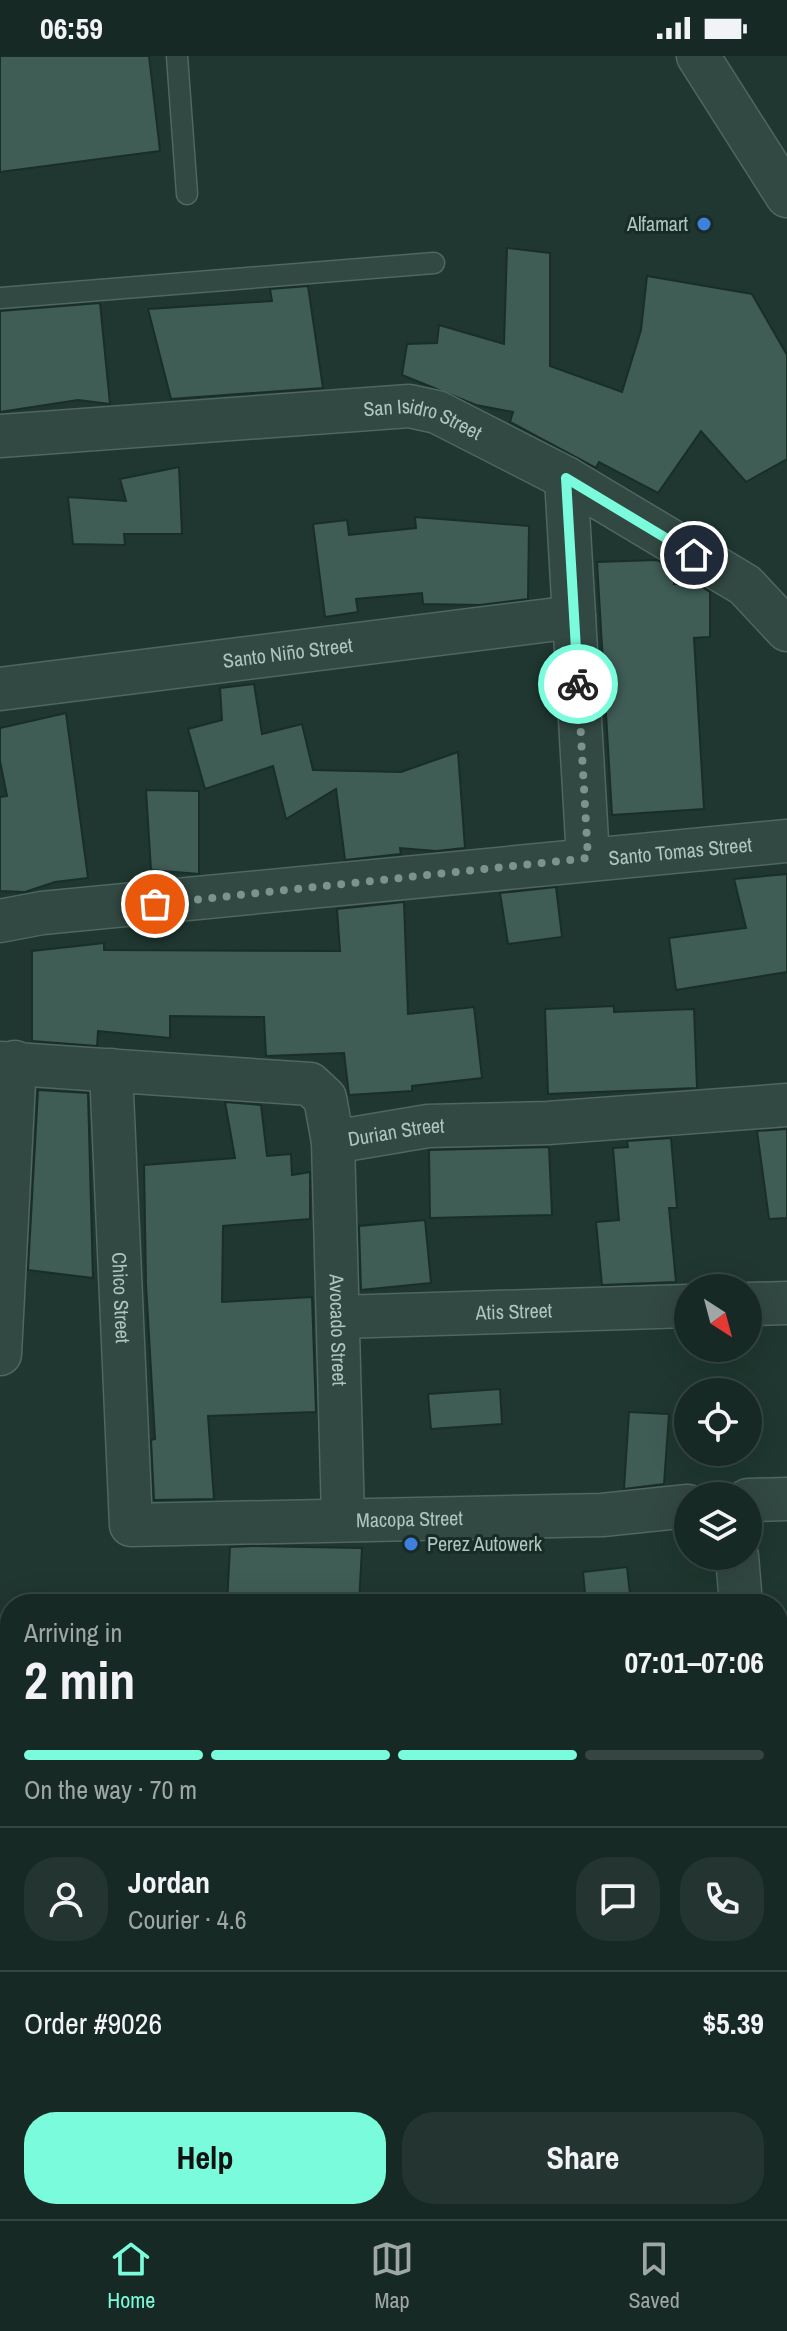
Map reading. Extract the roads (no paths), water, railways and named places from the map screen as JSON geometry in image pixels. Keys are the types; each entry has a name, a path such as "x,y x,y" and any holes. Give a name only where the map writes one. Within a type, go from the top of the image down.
{"street":[{"path":"698,56 787,196"},
{"name":"San Isidro Street","path":"0,436 409,406 437,412 566,478 745,585 787,630"},
{"path":"566,478 588,858"},
{"name":"Santo Niño Street","path":"0,689 574,617"},
{"name":"Santo Tomas Street","path":"0,921 42,913 787,841"},
{"path":"0,1354 8,1063"},
{"name":"Durian Street","path":"8,1063 310,1084 325,1098 333,1142 428,1126 548,1123 787,1105"},
{"name":"Chico Street","path":"111,1070 131,1525"},
{"name":"Avocado Street","path":"333,1142 343,1518"},
{"path":"762,1304 787,1303"},
{"name":"Atis Street","path":"340,1317 674,1306"},
{"path":"762,1500 787,1499"},
{"name":"Macopa Street","path":"131,1525 343,1518 602,1515 674,1507"},
{"path":"738,1570 740,1594"}],"lane":[{"path":"177,56 187,194"},
{"path":"0,298 434,263"}],"place":[{"name":"Alfamart","path":"704,224"},
{"name":"Perez Autowerk","path":"411,1544"}]}
